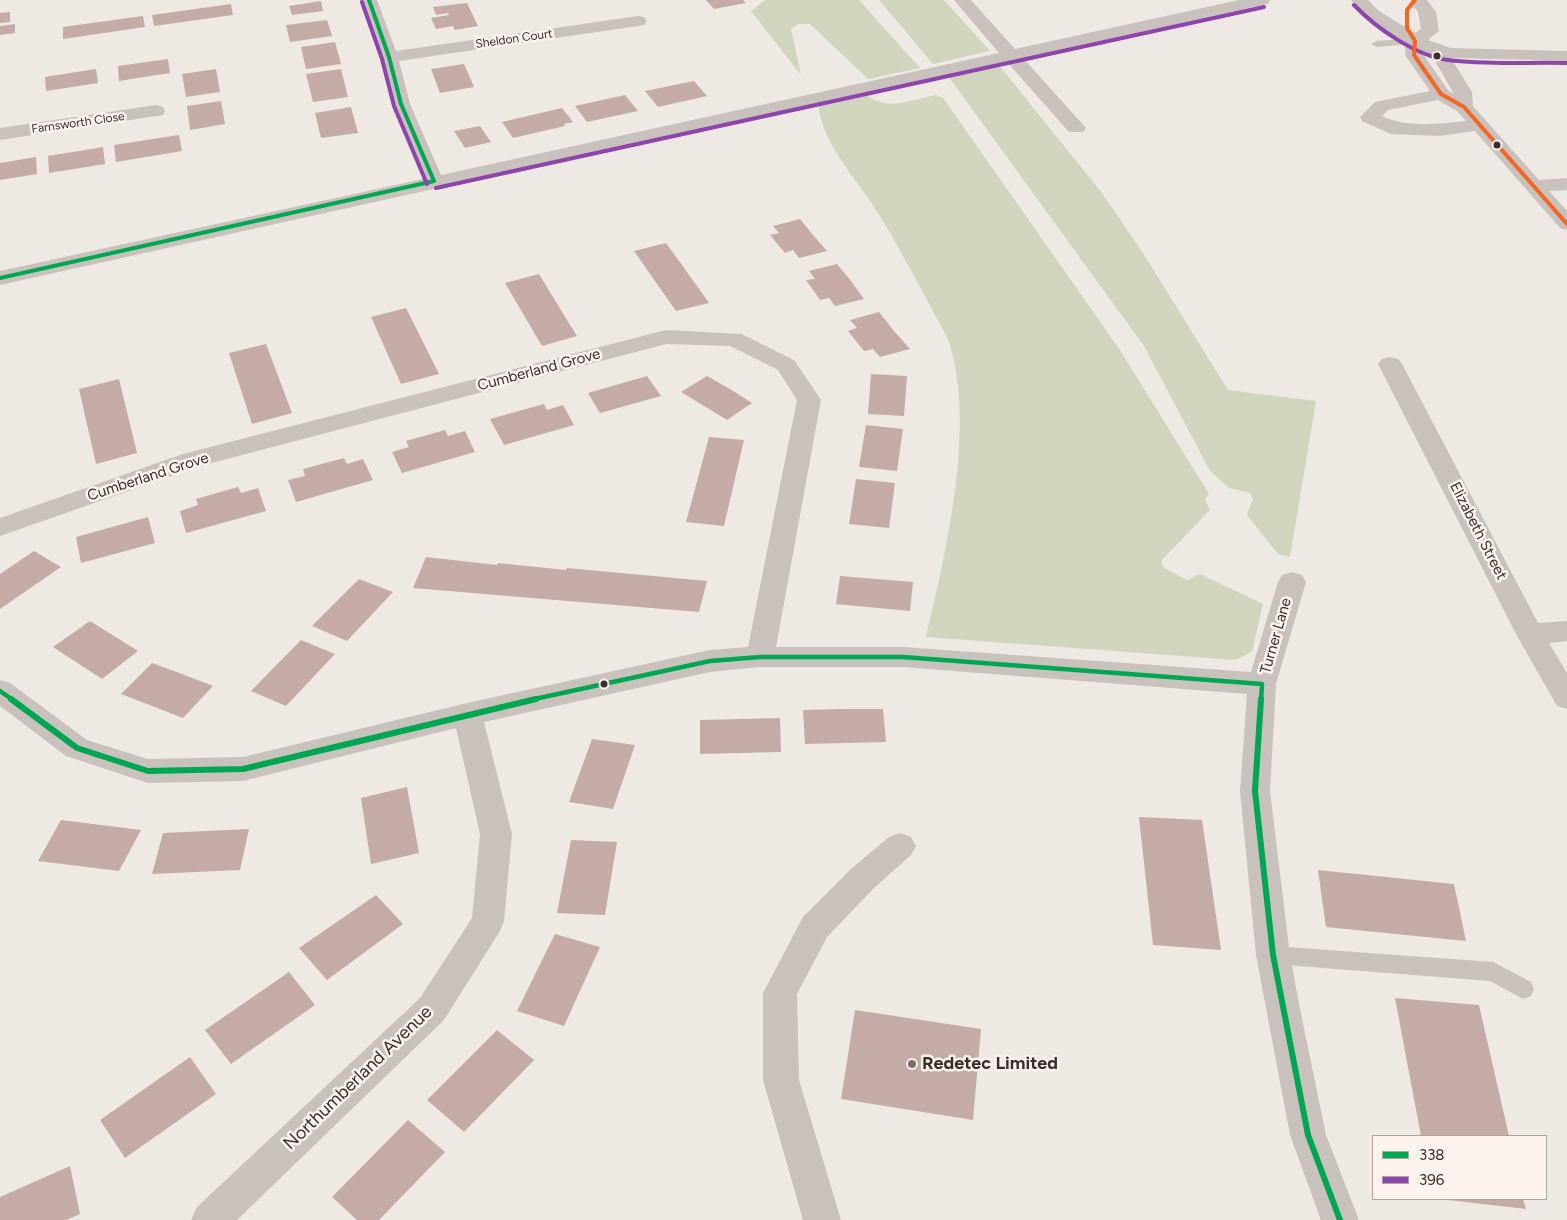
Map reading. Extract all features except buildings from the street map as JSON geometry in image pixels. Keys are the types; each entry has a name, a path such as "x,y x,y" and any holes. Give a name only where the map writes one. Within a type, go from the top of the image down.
{"street":[{"path":"369,0 389,57 401,104 434,181"},
{"path":"962,0 1005,55 1076,128"},
{"path":"0,278 434,181 829,96 1005,55 1262,0"},
{"path":"1359,0 1373,16 1442,58 1463,92 1464,107"},
{"path":"1415,41 1430,31 1427,12 1417,0"},
{"name":"Sheldon Court","path":"389,57 638,21"},
{"path":"1415,41 1449,53 1567,57"},
{"path":"1415,41 1414,55 1436,87 1464,107 1567,224"},
{"path":"1456,81 1466,71 1484,65 1567,57"},
{"path":"1436,87 1382,106 1369,117 1391,128 1439,130 1480,125"},
{"name":"Farnsworth Close","path":"0,134 156,111"},
{"path":"1534,186 1567,184"},
{"name":"Cumberland Grove","path":"0,526 192,460 666,337 734,339 786,365 809,400 760,657"},
{"name":"Elizabeth Street","path":"1390,364 1530,634 1567,698"},
{"name":"Turner Lane","path":"1292,582 1262,684 1255,791 1273,955 1308,1135 1340,1220"},
{"path":"1530,634 1567,631"},
{"path":"1,695 76,748 148,771 243,769 467,714 710,661 760,657 903,656 1262,684"},
{"name":"Northumberland Avenue","path":"210,1220 432,1008 488,921 496,834 467,714"},
{"path":"822,1220 781,1080 778,1037 780,992 815,927 863,878 900,846"}],"lane":[{"path":"1376,44 1415,41"},
{"path":"1436,87 1456,81"},
{"path":"1273,955 1493,972 1523,989"}],"green space":[{"path":"765,0 859,0 920,68 868,79 810,24 798,24 791,29 801,75 751,11"},
{"path":"879,0 944,0 990,51 933,64"},
{"path":"998,64 1102,193 1143,253 1228,390 1316,401 1290,557 1278,554 1247,515 1253,499 1250,493 1229,488 1210,471 1144,346 948,76"},
{"path":"867,95 883,103 892,104 936,95 943,98 1120,350 1209,494 1205,499 1210,510 1161,561 1163,567 1187,580 1200,574 1263,604 1252,652 1235,660 926,637 942,567 955,488 960,409 956,373 948,339 890,233 844,164 827,135 821,120 818,104"}],"transit line":[{"name":"338","path":"0,278 434,181 401,104 389,57 369,0"},
{"path":"1415,0 1407,10 1407,28 1415,41 1414,55 1441,94 1464,107 1567,224"},
{"name":"396","path":"362,2 382,59 394,106 427,184"},
{"name":"396","path":"1354,5 1369,21 1411,47 1447,60 1567,63"},
{"name":"396","path":"436,188 1264,7"},
{"name":"338","path":"0,691 77,748 148,771 243,769 467,714 710,661 760,657 903,657 1262,684 1255,791 1273,955 1308,1135 1340,1220"}],"place":[{"name":"Redetec Limited","path":"912,1064"}]}
